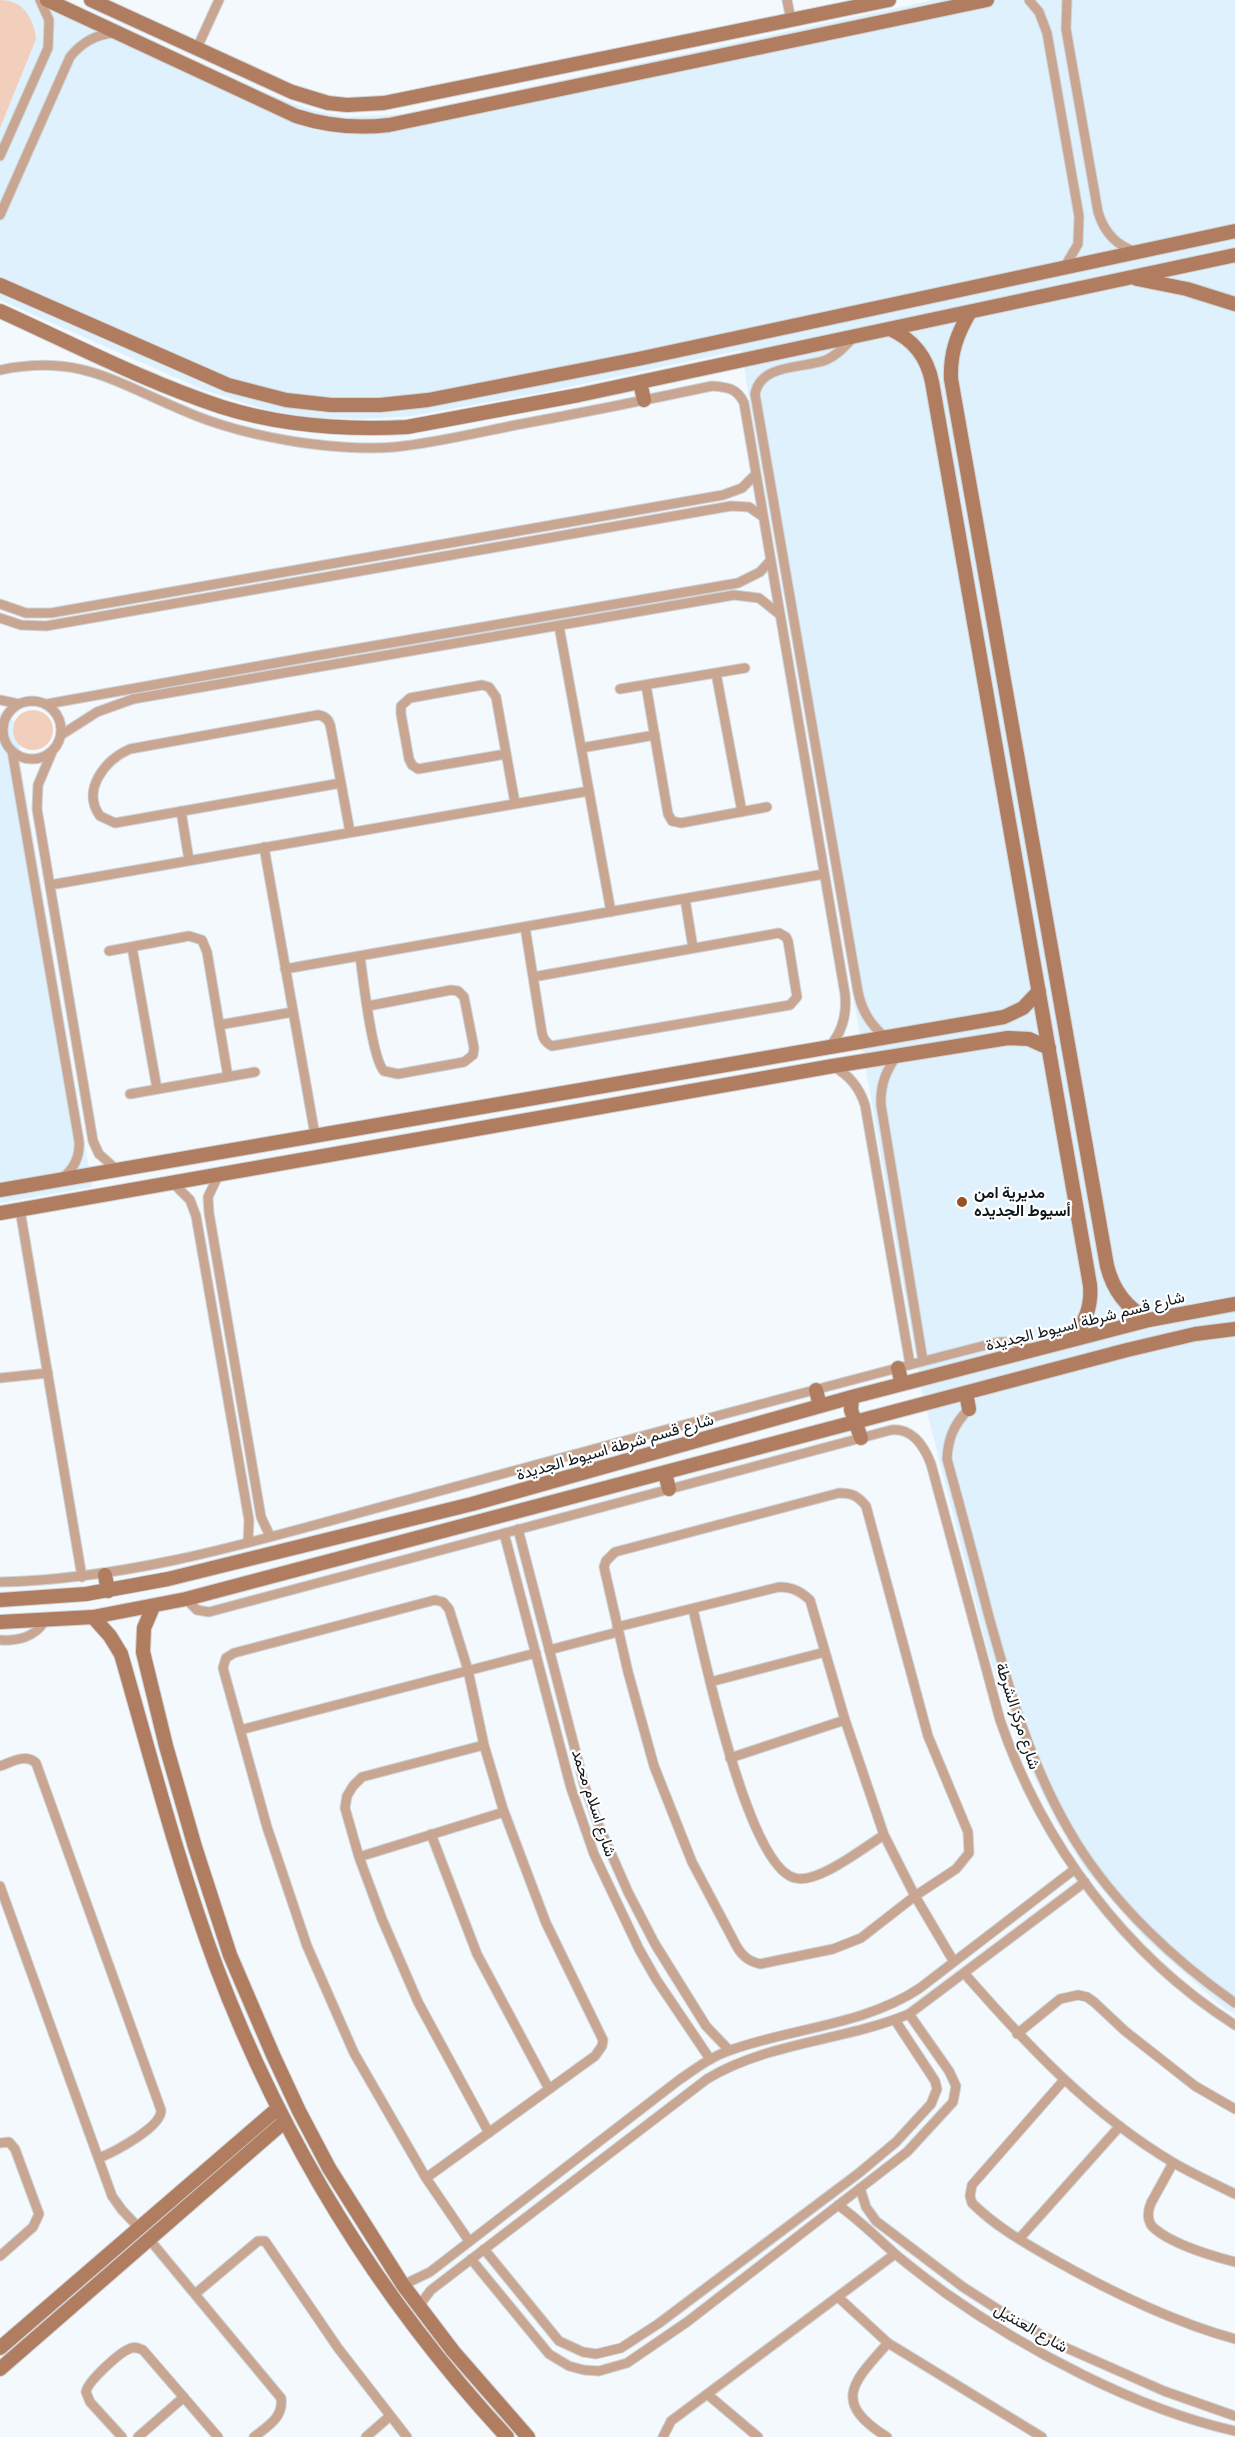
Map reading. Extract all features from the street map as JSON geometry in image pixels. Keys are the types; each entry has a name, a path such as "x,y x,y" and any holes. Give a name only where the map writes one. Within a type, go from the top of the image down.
{"street":[{"path":"0,156 48,48 49,20 40,0"},
{"path":"47,0 296,116 342,127 388,125 683,64 940,5 987,0"},
{"path":"91,0 301,95 328,103 365,105 889,0"},
{"path":"197,48 219,0"},
{"path":"787,0 791,20"},
{"path":"1029,0 1042,19 1047,33 1079,216 1078,244 1064,268"},
{"path":"1067,0 1066,29 1100,220 1116,241 1139,253"},
{"path":"0,215 70,57 80,46 93,38 117,33"},
{"path":"679,43 683,64"},
{"path":"1,284 218,381 266,396 306,403 355,406 404,403 574,371 852,314 1235,231"},
{"path":"0,311 146,377 244,413 310,425 358,429 407,427 579,395 1235,255"},
{"path":"1129,278 1187,289 1235,304"},
{"path":"970,312 956,337 952,351 951,379 1107,1266 1121,1298 1138,1314 1149,1320"},
{"path":"852,314 856,336"},
{"path":"890,328 911,341 919,350 930,371 1090,1285 1089,1309 1085,1320 1071,1340"},
{"path":"856,336 828,359 769,373 759,382 754,394 861,1003 870,1022 885,1037"},
{"path":"0,370 25,365 49,364 68,367 111,378 182,411 226,426 302,442 367,448 418,444 712,386 735,390 744,403 846,1004 844,1022 830,1046"},
{"path":"574,371 579,395"},
{"path":"139,391 146,377"},
{"path":"640,382 644,400"},
{"path":"744,403 755,401"},
{"path":"0,604 26,613 51,613 723,495 742,488 755,475"},
{"path":"0,618 21,625 46,626 737,505 748,507 762,517"},
{"path":"430,546 432,558"},
{"path":"0,700 19,704 33,701 47,705 738,583 760,573 770,561"},
{"path":"116,1169 99,1154 93,1141 37,808 37,793 41,778 61,735 87,718 124,702 618,616 743,595 759,598 779,614"},
{"path":"616,604 618,616"},
{"path":"559,626 610,912"},
{"path":"309,657 311,669"},
{"path":"620,690 745,668"},
{"path":"716,673 742,812"},
{"path":"506,754 424,769 415,767 409,759 401,706 410,698 482,685 489,687 496,696 515,804"},
{"path":"646,685 668,814 672,821 681,823 767,807"},
{"path":"19,704 6,718 2,730 7,746 18,756 32,760 52,752"},
{"path":"47,705 59,718 61,735"},
{"path":"341,783 120,822 110,822 100,816 94,805 95,783 103,770 113,759 138,746 318,715 327,719 331,725 350,832"},
{"path":"798,723 811,721"},
{"path":"581,748 655,735"},
{"path":"12,751 79,1146 74,1164 61,1179"},
{"path":"50,885 589,790"},
{"path":"180,811 189,861"},
{"path":"1008,817 1028,813"},
{"path":"264,847 315,1135"},
{"path":"30,854 44,852"},
{"path":"285,969 824,874"},
{"path":"685,899 693,948"},
{"path":"525,927 542,1036 548,1044 556,1047 790,1005 795,1000 797,992 788,941 784,935 779,933 533,977"},
{"path":"834,930 847,928"},
{"path":"109,951 189,936 201,940 207,952 228,1077"},
{"path":"132,946 157,1089"},
{"path":"360,956 368,1006 378,1064 388,1074 464,1062 472,1055 474,1048 464,998 458,990 368,1006"},
{"path":"0,1190 1011,1015 1023,1008 1039,991"},
{"path":"219,1024 293,1012"},
{"path":"0,1213 833,1066 1015,1037 1049,1048"},
{"path":"897,1056 886,1074 881,1105 923,1361"},
{"path":"66,1066 80,1064"},
{"path":"833,1066 842,1071 857,1086 865,1106 904,1366 902,1384"},
{"path":"130,1094 255,1072"},
{"path":"684,1072 687,1092"},
{"path":"283,1141 288,1162"},
{"path":"219,1174 208,1197 209,1213 261,1517 270,1536"},
{"path":"173,1183 190,1200 196,1216 249,1520 248,1542"},
{"path":"20,1210 82,1577"},
{"name":"شارع قسم شرطة اسيوط الجديدة","path":"0,1600 108,1591 168,1580 402,1523 852,1397 1071,1340 1149,1320 1235,1304"},
{"path":"0,1622 44,1622 93,1617 186,1599 1127,1350 1195,1334 1235,1329"},
{"path":"0,1582 105,1575 248,1542 1002,1341 1034,1350"},
{"path":"0,1378 48,1373"},
{"path":"816,1390 820,1407"},
{"path":"966,1393 969,1409"},
{"path":"186,1599 197,1610 209,1612 861,1438 851,1410 852,1397"},
{"name":"شارع مركز الشرطة","path":"969,1409 961,1417 950,1437 947,1459 1016,1714 1029,1748 1059,1813 1077,1844 1120,1899 1174,1954 1235,2003"},
{"path":"783,1417 788,1440"},
{"name":"شارع مركز الشرطة","path":"861,1438 896,1429 905,1431 913,1436 927,1455 988,1679 1011,1752 1039,1813 1075,1869 1139,1946 1173,1978 1235,2025"},
{"path":"665,1473 669,1489"},
{"path":"839,1493 850,1493 866,1506 928,1736 968,1832 970,1842 969,1853 964,1862 915,1896 867,1934 843,1946 760,1964 751,1962 742,1956 692,1862 654,1766 604,1574 606,1561 615,1552 839,1493"},
{"path":"402,1523 407,1541"},
{"name":"شارع اسلام محمد","path":"518,1529 590,1800 628,1892 655,1944 706,2026 729,2050"},
{"name":"شارع اسلام محمد","path":"504,1533 582,1822 608,1887 656,1979 710,2059"},
{"path":"105,1575 108,1591"},
{"path":"549,1650 779,1587 790,1587 801,1592 810,1600 845,1720 884,1835 915,1896 954,1962"},
{"path":"0,1640 33,1634 40,1629 44,1622 43,1598"},
{"path":"426,2178 595,2056 603,2040 546,1923 504,1812 484,1745 468,1670 447,1605 439,1600 230,1655 223,1668 267,1827 307,1946 354,2053 426,2178 470,2241"},
{"path":"153,1606 144,1628 143,1652 166,1746 195,1847 230,1955 270,2050 326,2163 403,2286 485,2390 528,2437"},
{"path":"693,1609 730,1758 747,1807 772,1859 781,1871 794,1878 808,1879 818,1876 884,1835"},
{"path":"93,1617 110,1636 121,1654 192,1897 225,1990 277,2109 316,2179 369,2264 438,2357 507,2437"},
{"path":"710,1682 825,1652"},
{"path":"240,1730 536,1653"},
{"path":"730,1758 845,1720"},
{"path":"555,1725 568,1721"},
{"path":"484,1745 362,1778 352,1786 345,1808 359,1857 382,1919 417,2002 489,2133"},
{"path":"0,1766 25,1758 36,1763 161,2110 161,2116 157,2122 120,2148 99,2158"},
{"path":"359,1857 504,1812"},
{"path":"431,1834 477,1954 549,2089"},
{"path":"403,2286 422,2278 678,2080 710,2059 729,2050 880,2009 920,1988 1075,1869"},
{"path":"418,2307 430,2290 707,2079 731,2066 757,2057 895,2020 909,2014 1085,1882"},
{"path":"0,1886 115,2201 139,2228"},
{"path":"1108,1911 1120,1899"},
{"path":"964,1973 1017,2034 1064,2080 1120,2126 1173,2163 1235,2194"},
{"path":"920,1988 928,2000"},
{"path":"1017,2034 1060,1999 1068,1996 1087,1997 1125,2031 1195,2086 1235,2109"},
{"path":"471,2259 549,2355 569,2366 599,2371 627,2363 907,2152 948,2108 955,2094 953,2078 909,2014"},
{"path":"484,2249 559,2341 583,2352 609,2352 621,2348 658,2324 859,2173 896,2142 935,2097 935,2080 895,2020"},
{"path":"753,2043 757,2057"},
{"path":"254,2058 270,2050"},
{"path":"1064,2080 972,2185 970,2190 972,2203 1018,2239 1106,2288 1189,2326 1235,2339"},
{"path":"0,2348 277,2109"},
{"path":"0,2369 284,2122"},
{"path":"1018,2239 1120,2126"},
{"path":"0,2143 9,2142 15,2149 39,2214 33,2227 0,2256"},
{"path":"1173,2163 1150,2203 1148,2210 1151,2224 1184,2245 1235,2262"},
{"name":"شارع العنتيل","path":"859,2173 866,2207 876,2221 963,2288 1062,2346 1164,2391 1235,2416"},
{"name":"شارع العنتيل","path":"838,2205 858,2219 895,2254 943,2291 991,2323 1083,2374 1179,2414 1235,2431"},
{"path":"149,2239 281,2398 281,2412 254,2437"},
{"path":"195,2294 258,2241 265,2241 309,2308 407,2437"},
{"path":"663,2437 671,2421 895,2254"},
{"path":"87,2273 97,2284"},
{"path":"838,2297 888,2343 1042,2437"},
{"path":"887,2437 858,2414 853,2402 853,2389 858,2376 888,2343"},
{"path":"122,2437 90,2402 86,2392 89,2383 129,2349 143,2350 218,2437"},
{"path":"707,2394 758,2437"},
{"path":"138,2437 184,2397"},
{"path":"366,2437 390,2416"}],"shaded area":[{"path":"0,0 63,0 265,93 312,110 344,117 404,114 934,0 1235,0 1235,2014 1224,2008 1146,1939 1086,1870 1055,1819 1019,1745 988,1651 922,1392 741,350 545,392 411,416 364,419 317,418 271,411 204,390 0,300"},
{"path":"0,0 15,3 26,12 33,24 36,39 0,128"},
{"path":"33,710 47,716 53,730 47,744 33,750 19,744 13,730 19,716"},
{"path":"0,712 26,728 20,742 20,761 92,1187 0,1203"}],"place":[{"name":"مديرية امن أسيوط الجديده","path":"962,1202"}]}
